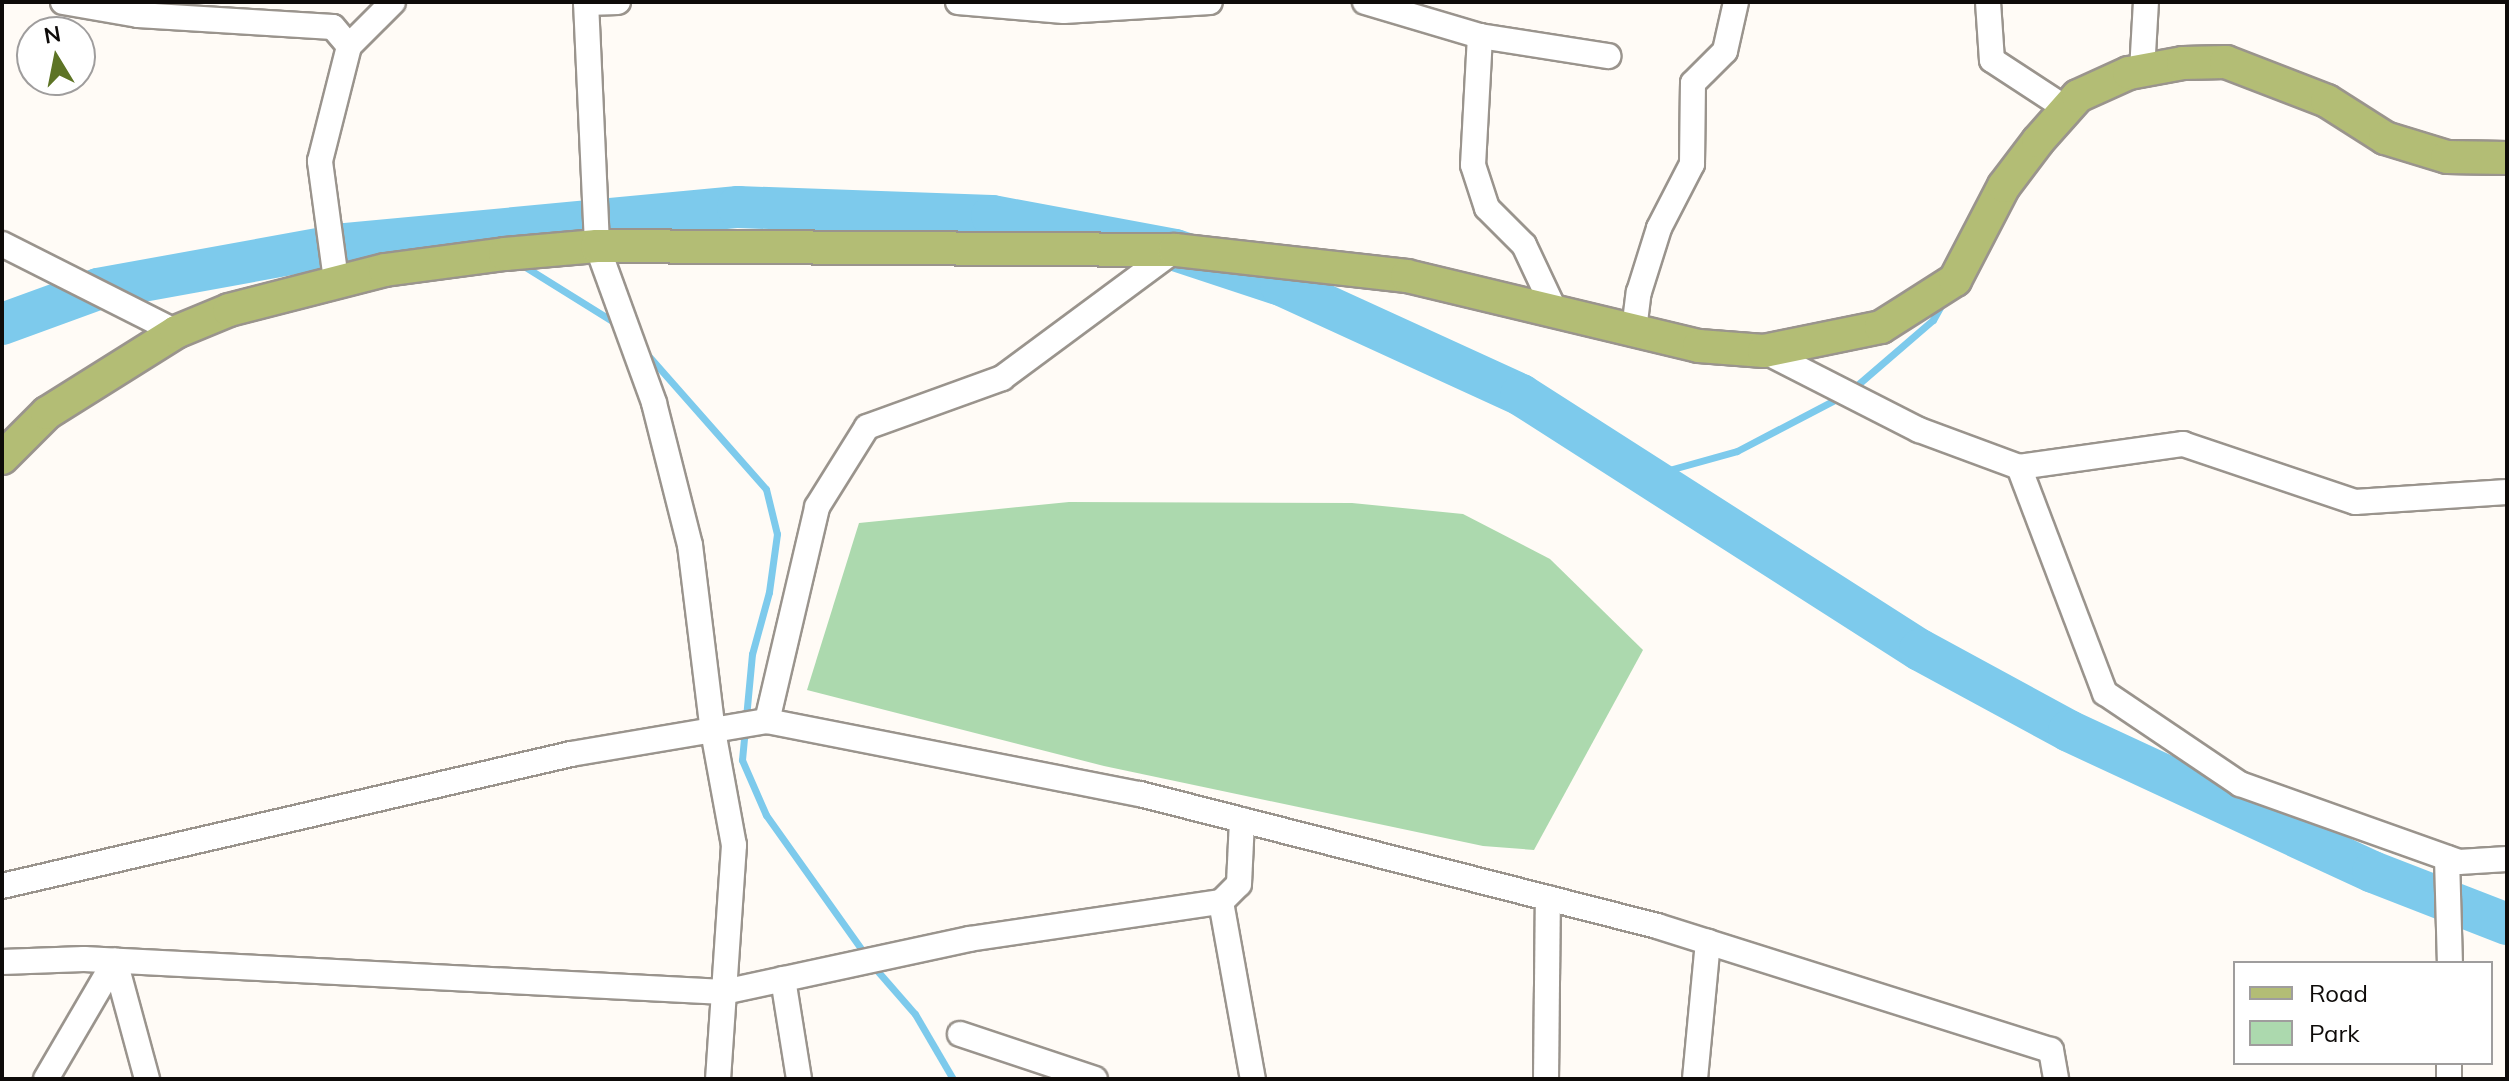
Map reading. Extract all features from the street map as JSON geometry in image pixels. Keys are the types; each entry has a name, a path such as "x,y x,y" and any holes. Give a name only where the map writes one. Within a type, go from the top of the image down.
{"main road":[{"path":"2,458 47,413 176,332 229,310 336,280 505,254 597,246 1175,250 1407,276 1699,346 1764,351 1881,327 1955,280 2004,186 2078,96 2142,71 2226,62 2327,101 2385,138 2447,157 2507,158"}],"street":[{"path":"63,2 138,15 333,27 349,46"},
{"path":"336,280 320,161 349,46 393,2"},
{"path":"618,2 586,3 597,246 654,403 690,545 713,731 734,845 718,1079"},
{"path":"958,2 1064,11 1210,2"},
{"path":"1365,2 1480,36 1608,56"},
{"path":"1634,330 1639,292 1659,228 1692,164 1693,83 1725,51 1736,2"},
{"path":"1988,2 1992,60 2067,109"},
{"path":"2142,71 2146,2"},
{"path":"1480,36 1473,165 1487,208 1524,245 1555,311"},
{"path":"2,244 176,332"},
{"path":"767,721 817,507 867,427 1002,378 1175,250"},
{"path":"1764,351 1919,430 2019,467 2183,444 2355,502 2507,492"},
{"path":"2019,467 2105,693 2240,784 2459,862 2507,859"},
{"path":"2,886 571,754 767,721 1140,794 1708,942 2051,1050 2056,1079"},
{"path":"2,962 115,961 724,992 969,939 1221,902 1239,884 1242,820"},
{"path":"2447,858 2450,961"},
{"path":"1546,1079 1548,898"},
{"path":"1221,902 1253,1079"},
{"path":"1695,1079 1708,942"},
{"path":"46,1079 115,961"},
{"path":"115,961 147,1079"},
{"path":"783,979 799,1079"},
{"path":"960,1034 1068,1075 1095,1079"}],"green space":[{"path":"1069,502 1352,503 1463,514 1550,559 1643,650 1534,850 1483,846 1104,766 807,690 859,523"}],"waterway":[{"path":"2,324 98,289 346,244 738,207 992,216 1175,250 1281,285 1521,395 1920,650 2069,731 2373,872 2507,924"},
{"path":"455,232 483,245"},
{"path":"519,263 617,324"},
{"path":"1651,475 1737,451 1848,393 1933,320 1942,304"},
{"path":"646,353 766,489 777,534 769,592 752,654 742,760 766,815 867,957"},
{"path":"874,967 915,1014 953,1079"}]}
